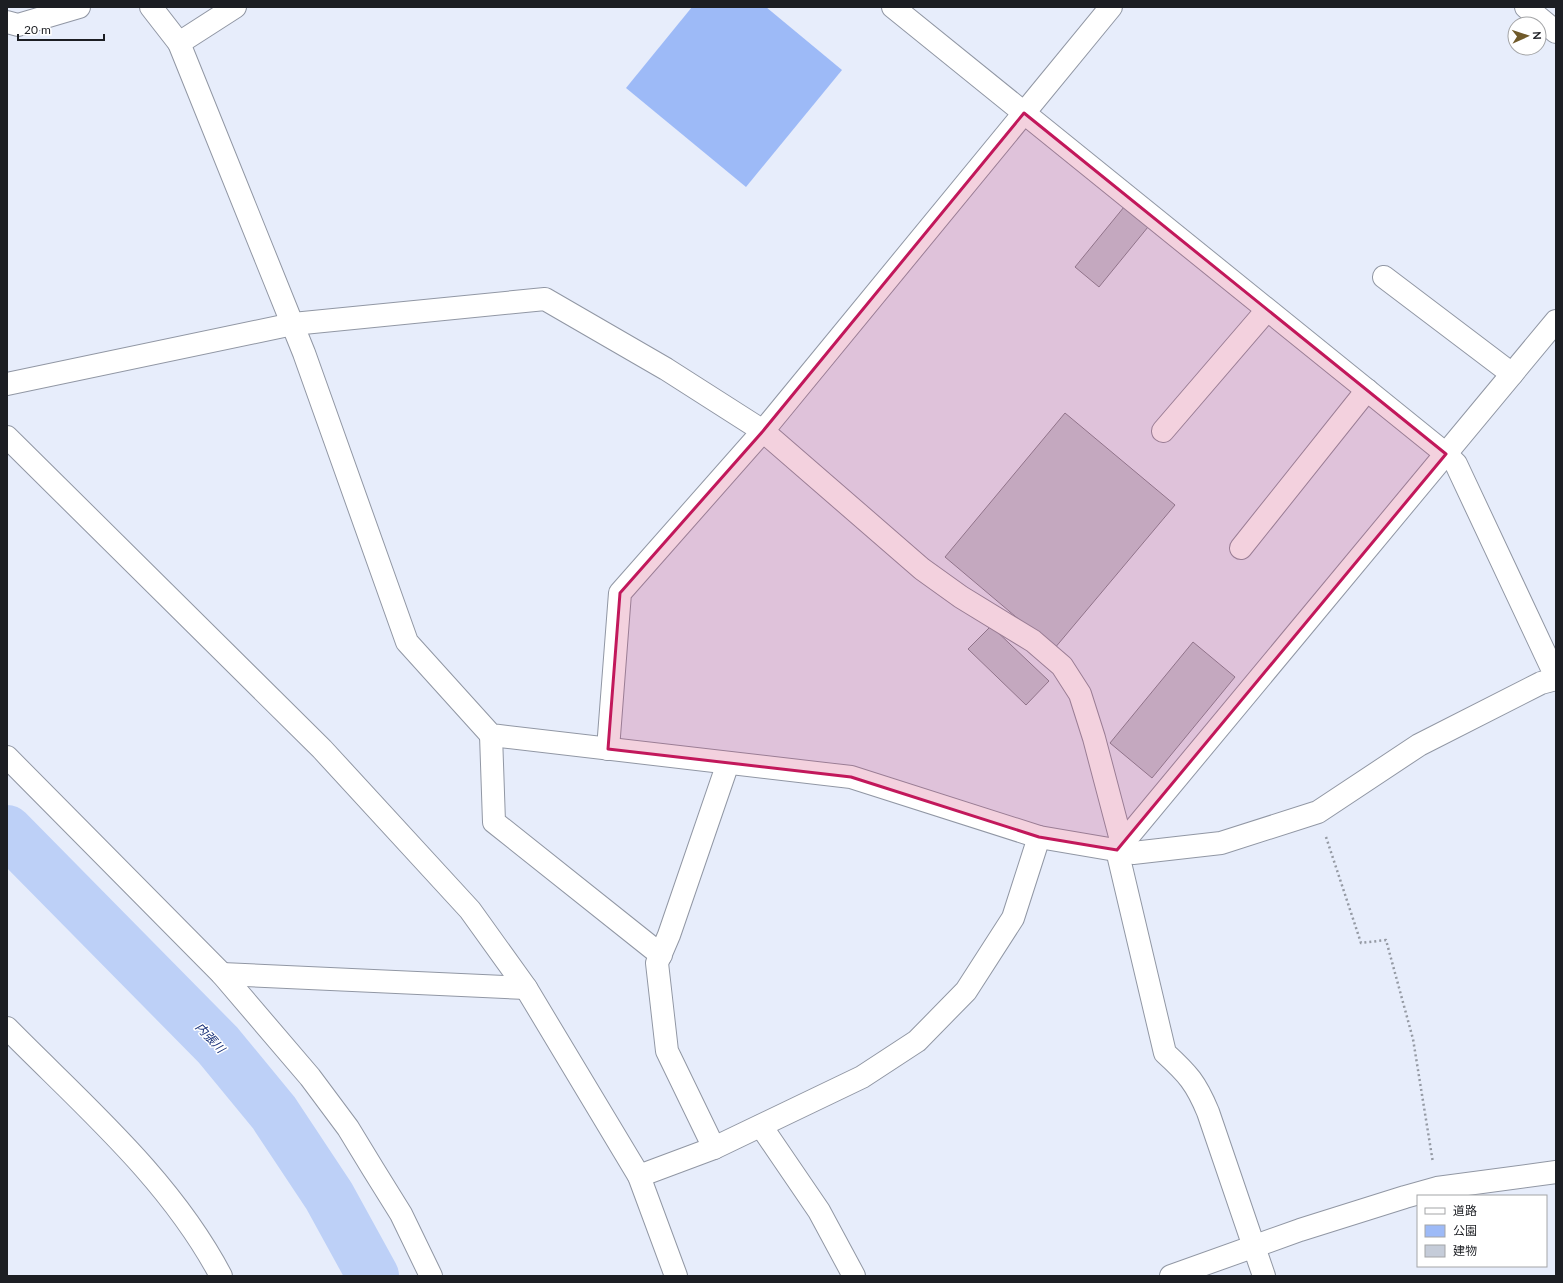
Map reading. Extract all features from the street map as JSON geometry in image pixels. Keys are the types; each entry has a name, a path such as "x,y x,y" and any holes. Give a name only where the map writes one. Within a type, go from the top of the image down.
{"street":[{"path":"7,22 18,25 78,7"},
{"path":"151,7 179,43 293,324 407,642 491,735 494,822 661,955"},
{"path":"179,43 235,7"},
{"path":"491,735 851,777 1038,837 1120,847 1133,853 1221,843 1318,812 1419,745 1541,683 1556,678 1456,464 1446,454 893,7"},
{"path":"608,749 620,593 763,431 1111,7"},
{"path":"1526,7 1556,32"},
{"path":"1384,277 1512,374"},
{"path":"7,384 293,324 545,299 666,369 763,431 922,569 961,597 1033,641 1062,666 1080,694 1094,738 1120,847 1165,1053 1182,1069 1197,1087 1208,1112 1264,1276"},
{"path":"1163,430 1267,310"},
{"path":"1120,847 1556,321"},
{"path":"1241,548 1366,390"},
{"path":"7,437 322,749 470,910 526,988 639,1176 676,1276"},
{"path":"7,758 222,974 310,1077 348,1128 401,1214 431,1276"},
{"path":"714,1148 667,1051 657,963 728,763"},
{"path":"639,1176 714,1148 761,1126 862,1077 917,1042 966,991 1013,918 1038,837"},
{"path":"222,974 526,988"},
{"path":"7,1028 129,1152 165,1193 180,1211 221,1276"},
{"path":"761,1126 819,1211 854,1276"},
{"path":"1171,1276 1300,1230 1437,1188 1556,1172"}],"path":[{"path":"1318,812 1361,942 1386,940 1413,1039 1437,1188"}],"highlighted area":[{"path":"1024,113 1446,454 1117,850 1039,837 851,777 608,749 620,593 763,431"}],"green space":[{"path":"692,7 766,7 842,70 746,187 626,88"}],"building":[{"path":"1124,207 1148,227 1099,287 1075,267"},
{"path":"1065,413 1175,505 1054,649 945,557"},
{"path":"991,626 1049,681 1026,705 968,649"},
{"path":"1193,642 1235,677 1152,778 1110,743"}],"waterway":[{"name":"内張川","path":"7,831 218,1045 274,1113 329,1196 373,1276"}]}
